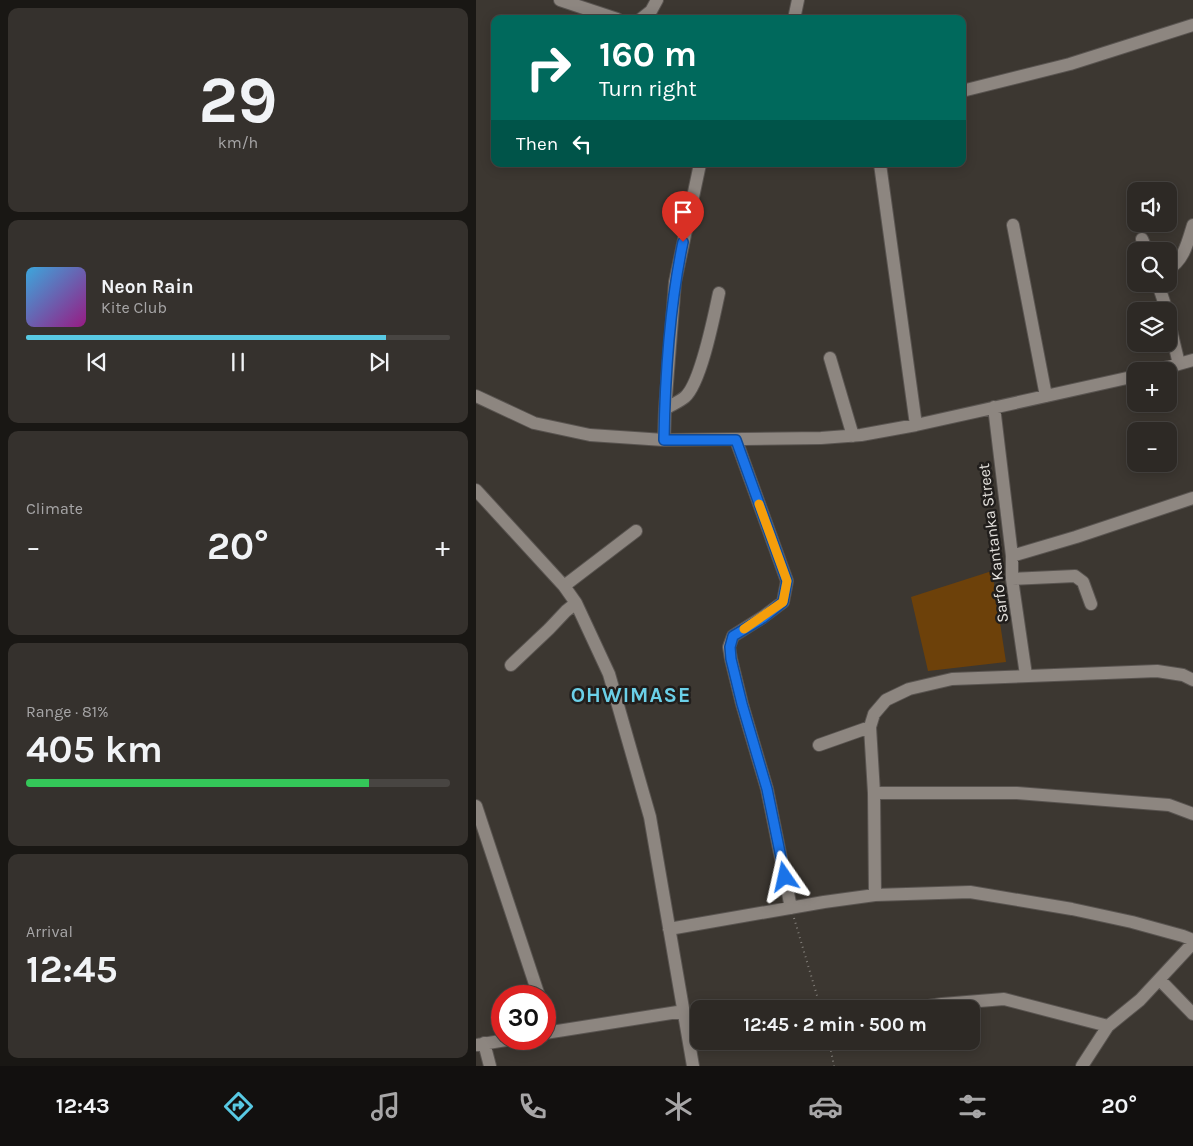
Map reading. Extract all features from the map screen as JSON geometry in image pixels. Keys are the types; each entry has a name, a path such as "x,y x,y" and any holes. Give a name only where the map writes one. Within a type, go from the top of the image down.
{"street":[{"path":"560,0 605,15"},
{"path":"648,15 658,0"},
{"path":"795,15 798,0"},
{"path":"966,90 1070,64 1193,25"},
{"path":"664,440 675,282 699,167"},
{"path":"880,167 916,425"},
{"path":"1013,225 1046,396"},
{"path":"1177,263 1186,248 1193,225"},
{"path":"665,409 684,398 690,392 702,361 719,293"},
{"path":"1177,352 1180,364"},
{"path":"830,358 853,436"},
{"path":"1177,365 1193,360"},
{"path":"476,396 534,423 590,435 664,440 821,438 853,436 916,425 1127,378"},
{"name":"Sarfo Kantanka Street","path":"994,407 1012,556 1012,579 1026,675"},
{"path":"736,440 787,581 783,602 763,618 733,636 730,647 742,704 767,789 791,908"},
{"path":"476,490 564,586 576,603 609,674 647,807 693,1066"},
{"path":"1012,556 1193,498"},
{"path":"564,586 636,531"},
{"path":"1012,579 1075,576 1083,582 1091,604"},
{"path":"511,665 576,603"},
{"path":"875,895 874,793 870,726 874,714 886,700 909,689 952,679 1157,671 1183,675 1193,680"},
{"path":"819,746 870,726"},
{"path":"874,793 1007,793 1056,796 1169,805 1193,814"},
{"path":"476,806 535,985"},
{"path":"670,929 875,895 970,892 997,895 1132,922 1183,936 1193,942 1140,1000 1108,1026 1082,1066"},
{"path":"1160,980 1193,1014"},
{"path":"980,1001 1004,999 1108,1026"},
{"path":"556,1032 684,1011"},
{"path":"480,1044 490,1066"}],"path":[{"path":"791,908 818,1000"},
{"path":"831,1050 834,1066"}],"shaded area":[{"path":"992,571 1006,662 928,671 911,597"}],"slow traffic":[{"path":"744,629 763,618 783,602 787,581 759,504"}],"district":[{"name":"OHWIMASE","path":"631,695"}],"route":[{"path":"683,242 675,282 664,440 736,440 787,581 783,602 763,618 733,636 730,647 742,704 767,789 785,877"}]}
